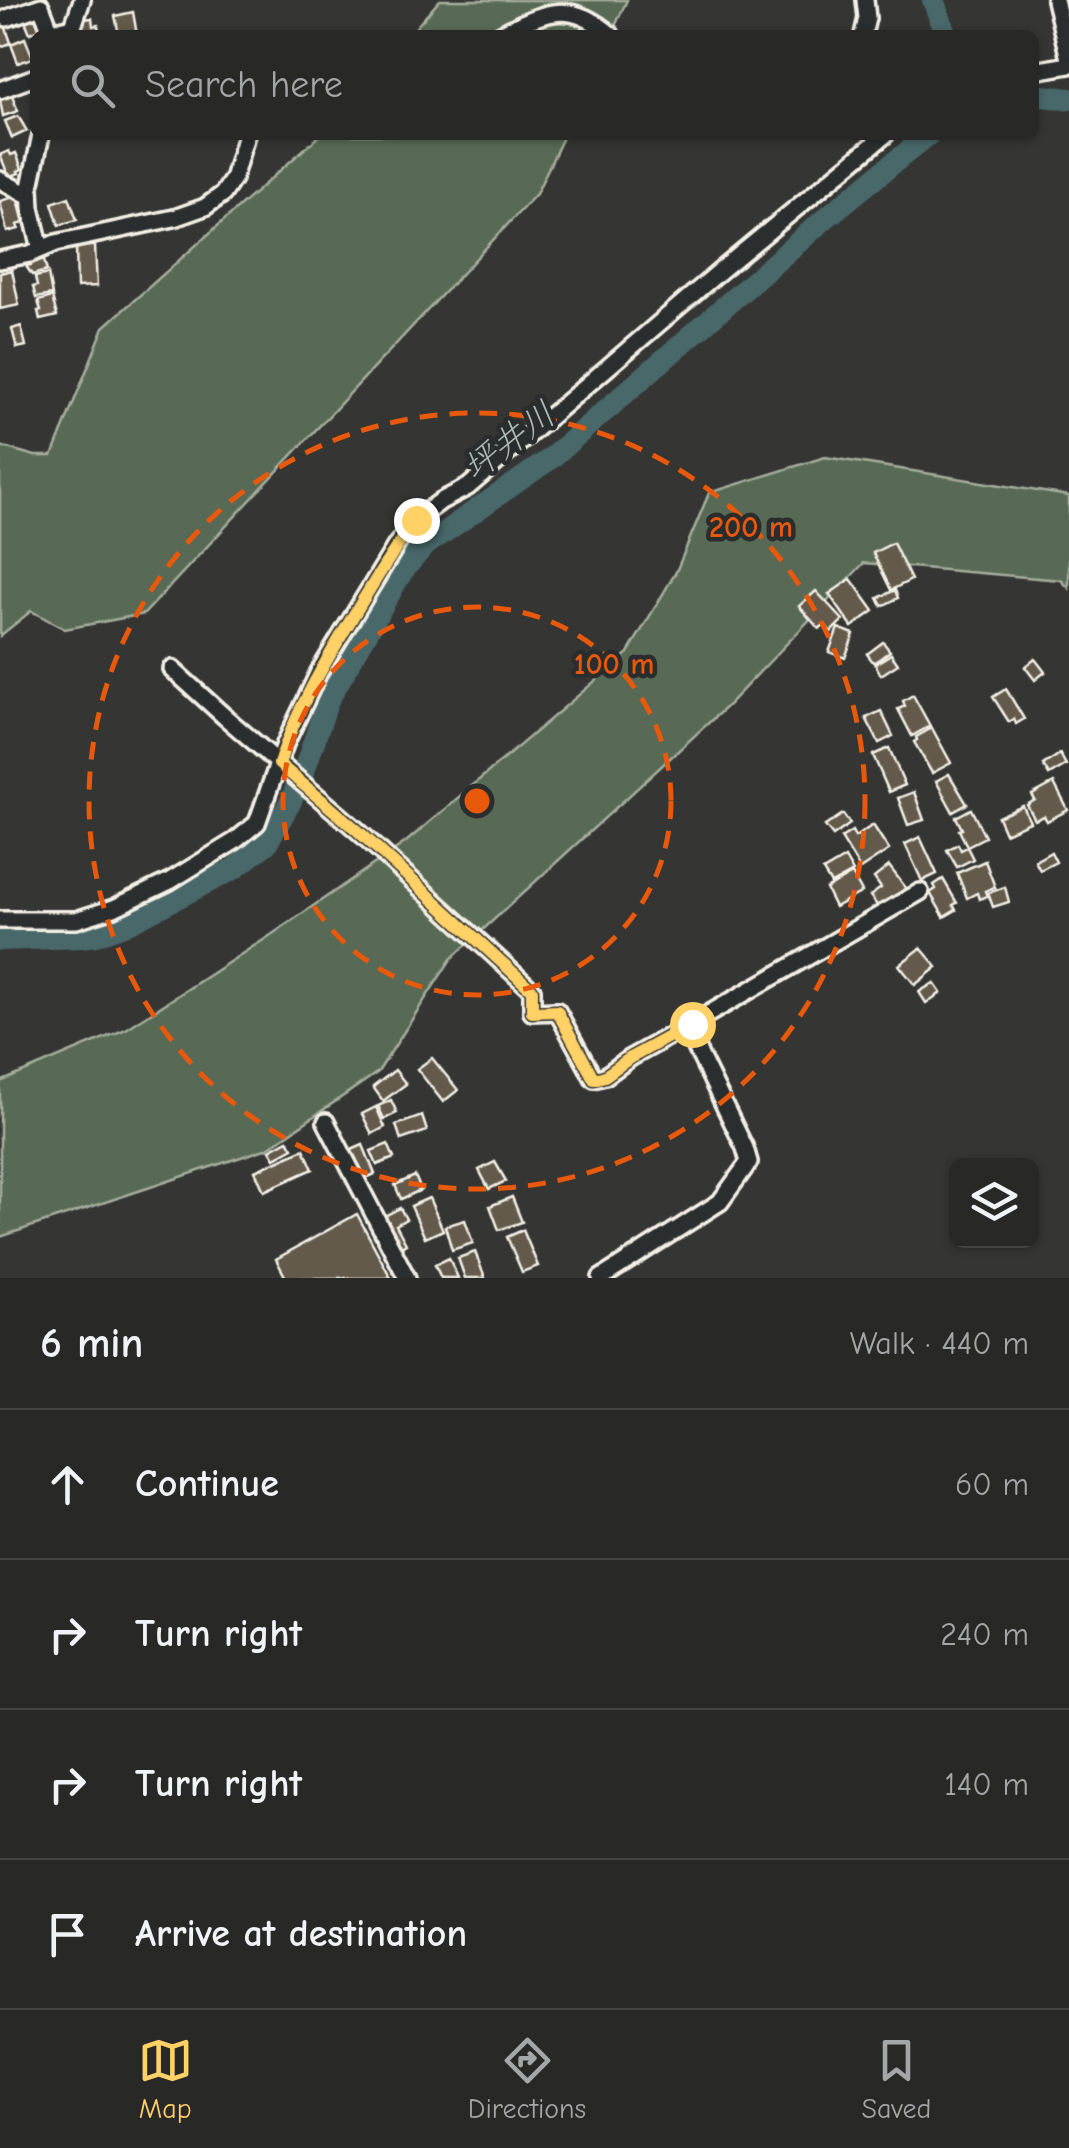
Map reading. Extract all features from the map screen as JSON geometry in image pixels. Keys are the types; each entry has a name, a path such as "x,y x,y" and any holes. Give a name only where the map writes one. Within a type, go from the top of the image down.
{"street":[{"path":"71,30 82,0"},
{"path":"864,0 864,30"},
{"path":"1039,70 1069,62 1055,0"},
{"path":"508,30 547,8 565,3 582,7 607,30"},
{"path":"7,18 41,6 50,30"},
{"path":"0,90 30,79"},
{"path":"40,140 30,196 41,249"},
{"path":"0,260 70,239 205,208 224,194 233,179 245,140"},
{"path":"0,920 76,920 114,908 170,881 257,823 284,768 285,744 319,672 397,544 416,520 468,486 879,140"},
{"path":"0,180 30,196"},
{"path":"172,668 532,990 532,1012 557,1011 594,1079 920,892"},
{"path":"601,1278 720,1202 748,1162 745,1148 686,1027"},
{"path":"326,1122 407,1278"}],"green space":[{"path":"440,0 627,0 613,30 413,30"},
{"path":"314,140 562,140 536,194 144,614 65,629 31,611 0,636 0,446 35,456 52,456 104,327"},
{"path":"825,457 1069,496 1069,588 1061,580 864,563 728,705 451,959 378,1072 268,1148 0,1237 0,1082 126,1029 406,842 628,653 676,572 709,493"}],"building":[{"path":"35,11 42,28 30,33 23,16"},
{"path":"133,12 136,30 118,30 115,16"},
{"path":"92,18 98,30 78,30 77,20"},
{"path":"5,25 11,43 0,47 0,27"},
{"path":"25,38 30,59 18,63 11,44"},
{"path":"12,96 18,111 3,116 0,100"},
{"path":"18,116 27,131 12,138 5,121"},
{"path":"9,151 11,155 16,153 22,169 9,177 0,155"},
{"path":"17,196 24,223 7,232 0,201"},
{"path":"69,197 77,220 59,225 52,203"},
{"path":"76,246 95,246 97,286 77,287"},
{"path":"42,254 47,271 32,275 26,266 31,265 29,258"},
{"path":"12,270 19,305 0,309 0,273"},
{"path":"48,274 52,295 36,298 35,277"},
{"path":"52,297 57,316 40,320 38,301"},
{"path":"21,326 26,346 17,348 12,329"},
{"path":"893,543 911,580 891,590 873,553"},
{"path":"851,579 874,611 852,627 829,594"},
{"path":"895,590 898,598 882,606 878,598"},
{"path":"816,591 843,620 831,632 824,625 819,629 799,606"},
{"path":"838,628 854,634 845,658 829,652"},
{"path":"883,642 890,651 874,663 867,654"},
{"path":"891,654 898,664 881,675 875,664"},
{"path":"1035,659 1045,672 1035,680 1025,667"},
{"path":"1006,689 1024,719 1016,724 1014,719 1009,722 993,697"},
{"path":"913,695 930,726 912,736 898,709"},
{"path":"881,711 893,736 879,743 866,718"},
{"path":"932,728 951,763 932,773 914,742"},
{"path":"889,748 905,785 889,792 873,755"},
{"path":"1060,754 1066,765 1049,775 1043,765"},
{"path":"949,774 967,804 953,812 936,781"},
{"path":"1054,783 1068,810 1047,821 1044,816 1035,820 1027,805 1035,800 1032,795"},
{"path":"914,792 924,820 908,825 898,798"},
{"path":"1023,806 1030,822 1005,833 998,817"},
{"path":"971,809 985,837 967,846 956,817"},
{"path":"843,814 850,824 833,836 825,826"},
{"path":"873,825 889,850 860,869 841,838 852,831 855,837"},
{"path":"920,837 937,874 922,881 905,844"},
{"path":"958,844 961,850 967,847 973,859 957,867 947,850"},
{"path":"1051,852 1056,862 1040,870 1035,861"},
{"path":"845,858 853,872 831,884 823,871"},
{"path":"985,861 995,887 985,891 987,896 979,899 977,893 967,898 957,873"},
{"path":"889,866 906,888 879,908 870,896 881,888 874,878"},
{"path":"852,874 862,892 835,907 826,889"},
{"path":"943,879 957,903 953,905 956,910 944,917 930,893"},
{"path":"1005,887 1009,902 993,907 988,893"},
{"path":"921,948 937,967 915,985 899,965"},
{"path":"934,983 941,993 926,1003 919,992"},
{"path":"432,1058 458,1090 443,1102 417,1069"},
{"path":"395,1070 406,1084 383,1101 373,1087"},
{"path":"391,1100 397,1113 384,1119 378,1106"},
{"path":"376,1107 385,1127 372,1134 362,1114"},
{"path":"422,1116 427,1131 401,1140 396,1125"},
{"path":"288,1140 293,1148 275,1158 270,1150"},
{"path":"388,1144 394,1158 377,1165 371,1151"},
{"path":"363,1145 375,1174 359,1181 347,1152"},
{"path":"304,1149 313,1169 264,1191 255,1171"},
{"path":"495,1162 506,1181 489,1189 479,1170"},
{"path":"415,1176 421,1190 401,1199 395,1185"},
{"path":"512,1197 522,1222 499,1230 490,1206"},
{"path":"429,1198 443,1230 425,1238 411,1206"},
{"path":"400,1208 406,1219 396,1225 406,1244 396,1250 379,1219"},
{"path":"357,1214 391,1278 286,1278 276,1259"},
{"path":"465,1220 473,1243 452,1250 445,1226"},
{"path":"523,1230 538,1266 522,1272 507,1237"},
{"path":"475,1252 485,1278 465,1278 458,1258"},
{"path":"449,1258 458,1278 441,1278 435,1265"}],"waterway":[{"path":"933,0 944,30"},
{"name":"坪井川","path":"1039,96 1069,99"},
{"name":"坪井川","path":"0,940 80,937 124,925 234,869 267,843 291,801 328,700 402,572 423,547 550,459 827,217 922,140"}],"route":[{"path":"416,520 397,544 319,672 279,764 532,990 532,1012 557,1011 594,1079 692,1024"}]}
